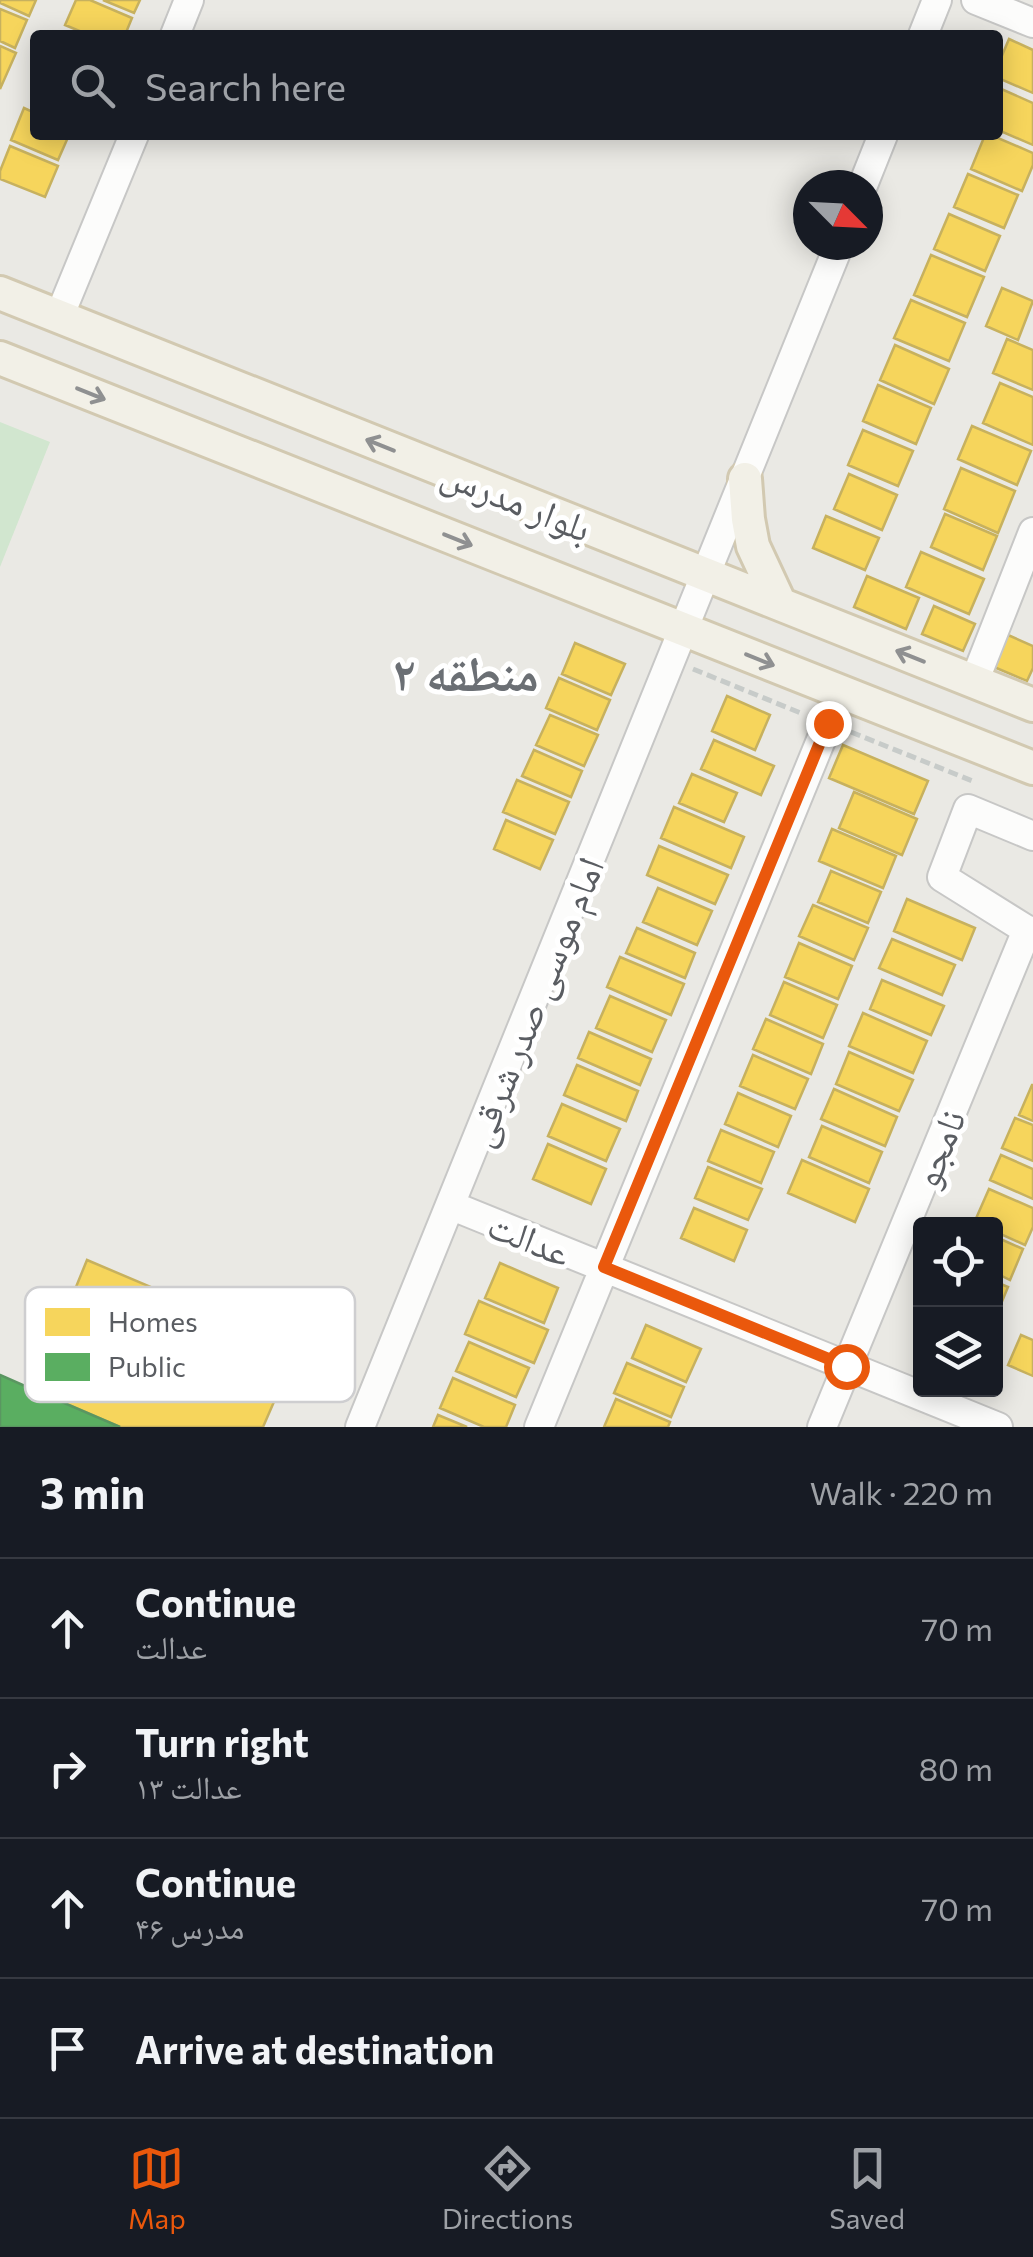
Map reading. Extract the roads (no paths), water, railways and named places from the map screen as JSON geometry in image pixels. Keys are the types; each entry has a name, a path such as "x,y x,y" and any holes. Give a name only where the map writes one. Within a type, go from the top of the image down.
{"main road":[{"name":"بلوار مدرس","path":"0,293 1033,705"},
{"name":"بلوار مدرس","path":"0,358 1033,768"},
{"path":"744,479 753,546 780,604"}],"street":[{"path":"177,30 189,0"},
{"path":"925,30 937,0"},
{"path":"976,0 1033,23"},
{"path":"60,317 132,140"},
{"path":"869,170 881,140"},
{"name":"امام موسی صدر شرقی","path":"360,1427 832,260"},
{"path":"974,682 1033,532"},
{"path":"539,1427 828,723"},
{"path":"1030,930 942,877 968,809 1033,836"},
{"name":"نامجو","path":"822,1427 1030,930"},
{"name":"عدالت","path":"450,1205 998,1427"}],"district":[{"name":"منطقه ۲","path":"466,671"}]}
